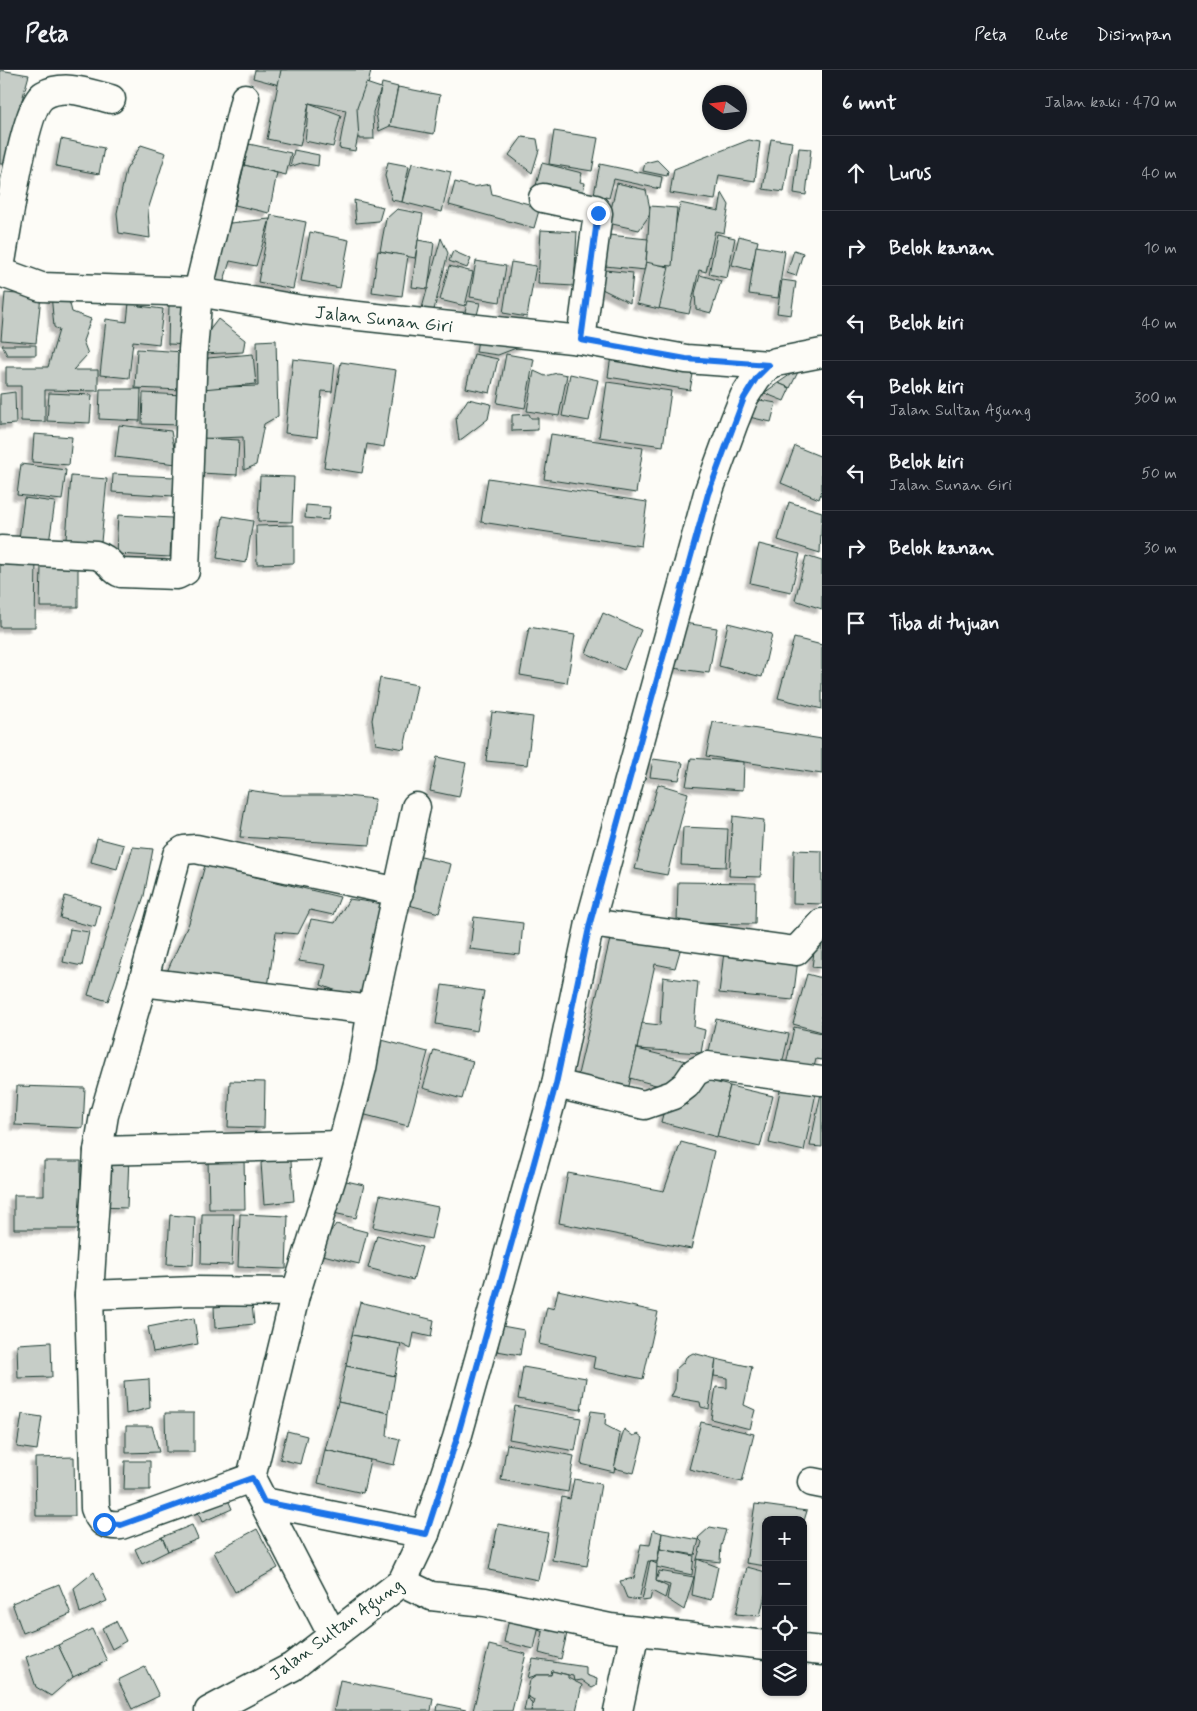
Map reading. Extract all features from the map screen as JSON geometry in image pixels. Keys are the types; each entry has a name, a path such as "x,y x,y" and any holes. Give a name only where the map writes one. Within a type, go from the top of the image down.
{"street":[{"path":"0,267 28,126 36,103 45,95 65,88 111,99"},
{"path":"1,550 96,555 107,558 116,572 121,573 177,575 185,571 192,350 198,292 245,98"},
{"path":"543,198 595,209 598,213 581,340"},
{"name":"Jalan Sunan Giri","path":"0,272 41,287 198,292 303,310 581,340 686,359 769,365"},
{"path":"769,365 822,353"},
{"name":"Jalan Sultan Agung","path":"209,1711 292,1666 402,1582 426,1534 457,1438 556,1084 590,923 708,494 744,398 757,377 769,365"},
{"path":"333,1636 252,1478 296,1292 342,1144 362,1068 372,1010 416,806"},
{"path":"252,1478 121,1525 104,1524 98,1518 95,1508 89,1295 98,1151 104,1114 143,982 177,854 184,850 196,849 398,892"},
{"path":"590,923 796,952 803,946 818,925 822,923"},
{"path":"143,982 372,1010"},
{"path":"556,1084 644,1105 673,1095 686,1085 695,1072 707,1066 822,1080"},
{"path":"98,1151 342,1144"},
{"path":"89,1295 195,1291 296,1292"},
{"path":"264,1502 426,1534"},
{"path":"402,1582 431,1596 485,1602 635,1630 762,1645"},
{"path":"618,1711 635,1630"},
{"path":"807,1649 822,1651"}],"building":[{"path":"0,70 29,75 4,164 0,164"},
{"path":"255,70 287,70 283,86 253,78"},
{"path":"281,70 371,70 355,151 339,148 346,110 309,103 300,146 267,139"},
{"path":"366,83 381,88 373,112 374,139 359,139 357,108"},
{"path":"382,83 398,87 390,126 379,131 376,113"},
{"path":"398,87 440,95 434,134 390,126"},
{"path":"309,103 341,115 333,147 305,141"},
{"path":"554,131 598,138 592,171 549,164"},
{"path":"522,137 537,139 539,150 532,173 509,155"},
{"path":"61,139 104,148 99,174 56,166"},
{"path":"771,139 792,142 784,192 763,189"},
{"path":"749,140 760,142 755,181 719,175 715,200 670,193 674,169"},
{"path":"249,144 291,153 286,175 244,165"},
{"path":"141,145 166,153 148,210 150,238 119,233 117,213 126,170"},
{"path":"799,148 811,149 806,195 794,193"},
{"path":"245,149 230,223 270,219 256,266 230,261 223,284 206,281"},
{"path":"294,150 319,155 318,166 301,163 290,167"},
{"path":"657,160 668,171 667,176 643,171 645,163"},
{"path":"388,162 409,166 402,202 392,200 385,176"},
{"path":"412,163 451,172 442,212 402,202"},
{"path":"542,163 582,173 580,182 585,183 581,202 535,189"},
{"path":"600,164 662,177 660,189 614,179 609,198 594,194"},
{"path":"244,165 277,173 269,213 235,205"},
{"path":"455,182 473,187 490,184 492,194 540,207 534,228 449,205"},
{"path":"617,183 646,190 651,213 639,230 608,223"},
{"path":"722,193 729,205 724,233 715,231 706,272 699,270 689,314 658,308 680,203 719,211"},
{"path":"354,200 383,207 379,221 356,223"},
{"path":"650,206 677,208 672,266 646,264"},
{"path":"397,209 423,214 415,258 380,251 386,219"},
{"path":"271,215 306,222 293,289 258,282"},
{"path":"541,230 577,232 574,286 538,284"},
{"path":"310,232 349,240 340,288 301,281"},
{"path":"717,234 735,238 727,278 709,274"},
{"path":"609,235 648,239 645,270 605,266"},
{"path":"739,236 758,241 751,270 732,265"},
{"path":"441,238 448,253 434,310 421,312"},
{"path":"418,240 434,243 428,289 412,287"},
{"path":"756,246 785,251 778,298 749,294"},
{"path":"794,250 803,253 796,276 787,273"},
{"path":"378,251 408,256 402,296 372,292"},
{"path":"453,251 471,259 467,268 449,261"},
{"path":"476,261 506,266 500,302 470,297"},
{"path":"511,262 536,266 527,317 503,313"},
{"path":"646,262 669,267 659,309 637,304"},
{"path":"449,266 473,272 465,306 440,300"},
{"path":"596,269 633,273 630,303 594,285"},
{"path":"700,275 721,281 711,313 696,309 695,293"},
{"path":"782,280 796,282 791,315 777,313"},
{"path":"5,293 41,296 36,343 1,340"},
{"path":"51,294 69,300 72,312 91,319 83,341 88,354 73,370 98,370 98,391 45,390 45,422 21,421 21,386 6,386 6,367 48,367 59,330 54,327"},
{"path":"140,296 139,306 163,309 159,344 133,341 129,378 100,375 106,319 127,322 129,303"},
{"path":"185,300 192,345 168,344 169,304"},
{"path":"468,301 480,303 477,315 465,312"},
{"path":"218,319 245,340 243,352 203,354 203,339"},
{"path":"479,333 534,341 498,355 476,352"},
{"path":"276,340 278,416 264,424 256,465 244,470 243,437 194,439 192,388 258,386 257,341"},
{"path":"2,345 36,345 36,355 7,355"},
{"path":"137,349 184,352 182,390 135,388"},
{"path":"253,354 256,384 203,389 208,358"},
{"path":"474,354 498,359 490,393 466,388"},
{"path":"506,354 534,359 525,408 497,403"},
{"path":"611,356 694,369 690,390 608,377"},
{"path":"293,359 335,364 332,392 322,391 317,437 285,433"},
{"path":"341,362 396,370 384,447 367,444 362,473 324,467"},
{"path":"800,368 790,388 778,383"},
{"path":"534,371 545,376 557,373 567,375 559,416 527,411"},
{"path":"570,374 598,380 589,421 562,416"},
{"path":"607,382 671,391 663,446 599,437"},
{"path":"778,383 790,388 784,401 764,393"},
{"path":"100,389 141,389 140,421 99,419"},
{"path":"15,392 16,424 0,425 0,394"},
{"path":"49,393 92,395 90,423 47,421"},
{"path":"143,393 183,395 182,425 142,424"},
{"path":"468,399 491,404 488,419 459,441 456,418"},
{"path":"760,400 776,403 771,422 749,417"},
{"path":"529,414 531,418 538,418 538,430 512,431 512,415"},
{"path":"119,425 171,431 177,464 115,457"},
{"path":"34,434 72,437 69,465 32,462"},
{"path":"551,434 643,448 636,493 544,479"},
{"path":"203,438 239,440 237,475 201,473"},
{"path":"795,446 822,457 822,490 819,499 781,483"},
{"path":"21,464 66,470 62,500 17,495"},
{"path":"113,474 174,477 173,496 112,492"},
{"path":"71,476 107,479 101,542 66,539"},
{"path":"260,476 294,477 292,522 258,521"},
{"path":"488,478 647,502 641,546 481,522"},
{"path":"24,498 55,502 49,543 19,539"},
{"path":"789,502 822,512 820,553 778,540"},
{"path":"306,505 330,507 328,520 305,518"},
{"path":"118,515 172,518 170,557 116,554"},
{"path":"223,516 253,521 246,563 217,558"},
{"path":"294,525 294,563 257,564 256,526"},
{"path":"759,544 800,554 791,592 750,583"},
{"path":"806,556 822,561 822,609 795,600"},
{"path":"0,557 36,559 35,627 0,627"},
{"path":"41,565 78,565 78,607 40,607"},
{"path":"603,613 641,630 624,670 586,653"},
{"path":"684,623 717,628 709,673 673,668"},
{"path":"728,623 772,634 762,677 719,666"},
{"path":"529,627 575,635 567,683 520,675"},
{"path":"794,638 822,645 822,709 778,698"},
{"path":"380,678 417,685 404,749 376,744 372,720"},
{"path":"492,712 533,717 527,765 486,761"},
{"path":"713,722 822,739 822,774 706,756"},
{"path":"437,757 466,763 459,797 430,791"},
{"path":"691,758 744,762 743,790 686,786"},
{"path":"653,759 683,763 679,780 650,777"},
{"path":"658,784 688,793 667,875 635,869"},
{"path":"248,790 282,795 337,795 375,799 370,845 240,837"},
{"path":"733,816 764,820 761,877 729,876"},
{"path":"683,827 728,829 726,867 681,865"},
{"path":"97,838 124,845 117,869 91,862"},
{"path":"133,847 153,849 144,896 108,1001 88,995"},
{"path":"794,850 822,851 822,904 793,903"},
{"path":"417,856 451,864 439,913 405,904"},
{"path":"205,865 340,897 333,915 310,910 298,934 276,932 268,987 165,976 189,923"},
{"path":"678,882 756,883 755,924 677,923"},
{"path":"65,896 100,906 95,927 60,918"},
{"path":"349,899 384,904 363,1001 321,985 326,965 299,961 311,919 335,923"},
{"path":"474,917 523,923 520,955 470,949"},
{"path":"70,929 89,932 82,966 63,962"},
{"path":"817,930 822,930 822,968 812,967"},
{"path":"611,935 684,937 675,968 655,964 626,1100 575,1087"},
{"path":"724,952 798,959 793,1000 719,993"},
{"path":"807,974 822,978 822,1032 793,1024"},
{"path":"663,977 698,982 694,1027 705,1030 701,1053 637,1049 642,1023 660,1025"},
{"path":"442,985 484,991 477,1031 436,1024"},
{"path":"716,1019 789,1034 780,1073 707,1060"},
{"path":"794,1027 822,1033 822,1060 816,1059 813,1071 786,1065"},
{"path":"378,1039 428,1052 408,1126 358,1113"},
{"path":"637,1049 686,1061 678,1091 630,1078"},
{"path":"434,1050 473,1061 462,1099 423,1088"},
{"path":"694,1077 730,1086 717,1137 661,1122 667,1099 687,1105"},
{"path":"230,1081 265,1082 264,1128 228,1127"},
{"path":"17,1086 85,1088 83,1128 15,1125"},
{"path":"730,1086 773,1096 760,1147 717,1137"},
{"path":"781,1086 816,1093 804,1151 769,1143"},
{"path":"822,1088 822,1147 810,1146"},
{"path":"681,1142 714,1151 691,1249 559,1223 568,1173 664,1191"},
{"path":"290,1149 294,1201 264,1204 261,1163"},
{"path":"100,1156 129,1157 127,1208 98,1207"},
{"path":"244,1158 245,1209 209,1209 208,1159"},
{"path":"44,1161 81,1161 80,1229 14,1229 14,1195 44,1195"},
{"path":"333,1178 364,1185 356,1218 325,1211"},
{"path":"380,1195 438,1207 431,1239 373,1227"},
{"path":"202,1214 234,1214 232,1265 201,1264"},
{"path":"240,1214 288,1216 286,1269 238,1267"},
{"path":"170,1215 195,1217 193,1265 167,1264"},
{"path":"336,1224 367,1232 359,1264 315,1253"},
{"path":"377,1235 422,1247 413,1280 368,1268"},
{"path":"558,1290 658,1312 643,1379 593,1368 595,1357 539,1344 547,1307 554,1309"},
{"path":"360,1302 434,1320 431,1337 414,1333 411,1349 401,1344 352,1335"},
{"path":"252,1304 254,1324 215,1328 214,1307"},
{"path":"194,1318 198,1344 153,1352 148,1327"},
{"path":"502,1326 524,1330 520,1355 497,1351"},
{"path":"352,1335 401,1344 395,1376 346,1366"},
{"path":"51,1342 52,1377 18,1378 17,1344"},
{"path":"693,1353 716,1359 709,1409 701,1407 700,1402 671,1397 675,1389 676,1369 684,1362 686,1357"},
{"path":"716,1359 752,1367 744,1405 755,1410 750,1429 711,1419 716,1387 727,1388 727,1378 714,1376"},
{"path":"346,1366 395,1376 389,1413 338,1402"},
{"path":"523,1367 586,1378 581,1410 518,1399"},
{"path":"149,1379 150,1408 126,1414 124,1381"},
{"path":"338,1402 389,1413 387,1436 400,1439 394,1465 325,1450"},
{"path":"515,1406 581,1418 575,1451 509,1439"},
{"path":"591,1411 606,1413 605,1425 620,1433 614,1472 581,1464"},
{"path":"165,1413 194,1413 194,1452 166,1452"},
{"path":"22,1414 42,1417 37,1450 17,1447"},
{"path":"701,1422 754,1434 742,1482 689,1469"},
{"path":"126,1426 152,1426 159,1452 126,1453"},
{"path":"624,1429 633,1436 638,1434 643,1438 634,1473 614,1468"},
{"path":"287,1431 307,1436 300,1464 280,1459"},
{"path":"507,1444 574,1456 568,1492 501,1480"},
{"path":"325,1450 370,1460 363,1493 318,1483"},
{"path":"74,1457 75,1516 36,1516 35,1458"},
{"path":"125,1461 150,1461 150,1490 124,1490"},
{"path":"574,1479 601,1484 587,1566 552,1560 562,1497 570,1499"},
{"path":"224,1490 232,1509 202,1522 194,1503"},
{"path":"755,1504 807,1511 805,1516 762,1516 762,1565 746,1563"},
{"path":"498,1524 548,1533 538,1580 489,1570"},
{"path":"192,1525 198,1539 168,1551 162,1537"},
{"path":"710,1527 726,1530 721,1546 720,1562 697,1559 702,1542 698,1538"},
{"path":"257,1529 278,1568 235,1592 214,1552"},
{"path":"653,1530 662,1533 657,1562 648,1561 639,1600 627,1598 620,1581 634,1578 641,1544 650,1545"},
{"path":"662,1533 699,1540 695,1555 660,1549"},
{"path":"162,1537 168,1551 142,1564 135,1549"},
{"path":"660,1549 694,1556 692,1575 656,1567"},
{"path":"697,1559 718,1567 711,1600 692,1595"},
{"path":"650,1561 657,1564 656,1581 668,1587 665,1598 652,1591 650,1600 642,1601"},
{"path":"747,1567 762,1571 762,1608 760,1616 736,1614"},
{"path":"659,1571 694,1577 684,1610 667,1599 670,1585 656,1581"},
{"path":"94,1572 107,1601 80,1613 74,1588"},
{"path":"59,1584 71,1614 23,1633 12,1603"},
{"path":"509,1619 539,1626 534,1649 504,1642"},
{"path":"116,1621 126,1641 112,1649 102,1628"},
{"path":"541,1623 568,1629 561,1659 539,1653 543,1632 538,1630"},
{"path":"92,1629 107,1661 73,1677 58,1645"},
{"path":"58,1645 73,1677 51,1696 36,1687 26,1657"},
{"path":"489,1645 526,1654 512,1711 473,1711"},
{"path":"533,1659 586,1667 586,1675 597,1679 596,1686 592,1688 581,1680 574,1681 573,1676 552,1671 551,1675 537,1675 528,1678"},
{"path":"145,1667 159,1696 132,1709 118,1680"},
{"path":"552,1671 568,1675 568,1678 582,1685 576,1711 531,1711 534,1700 527,1696 530,1680 537,1675 551,1675"},
{"path":"340,1680 433,1698 431,1711 334,1711"},
{"path":"527,1696 532,1704 531,1711 524,1711"},
{"path":"438,1704 466,1710 466,1711 437,1711"}],"route":[{"path":"104,1524 111,1526 121,1525 252,1478 264,1502 426,1534 457,1438 556,1084 590,923 708,494 744,398 757,377 769,365 686,359 581,340 598,213"}]}
